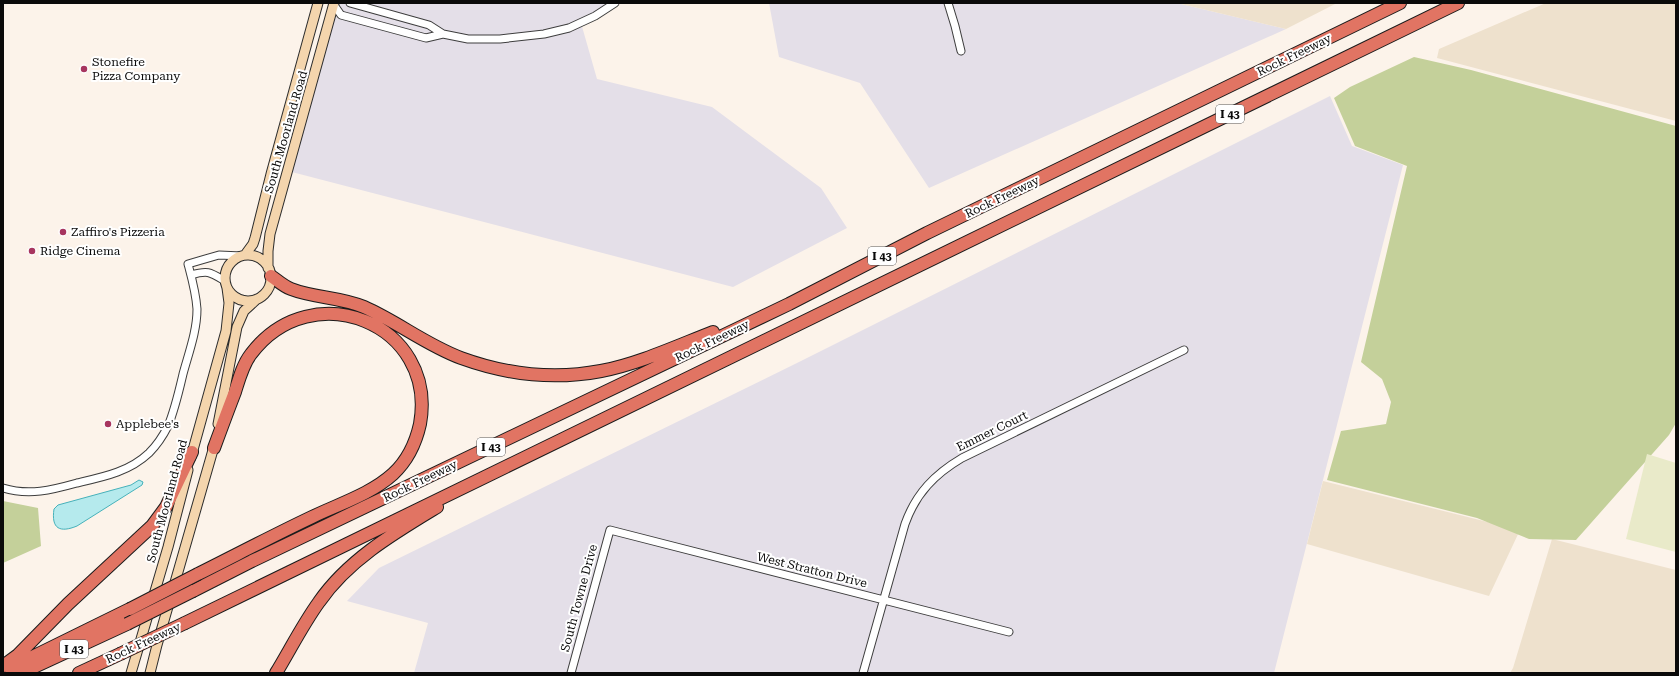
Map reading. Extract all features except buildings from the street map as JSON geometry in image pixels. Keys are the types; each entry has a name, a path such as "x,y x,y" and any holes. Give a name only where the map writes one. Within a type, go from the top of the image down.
{"highway":[{"name":"Rock Freeway","path":"21,673 126,624 789,304 927,233 1400,3"},
{"name":"Rock Freeway","path":"79,673 185,623 1458,3"},
{"path":"269,272 291,289 360,305 380,314 433,346 460,358 493,368 528,375 559,376 601,371 642,359 789,304"},
{"path":"3,671 130,609 291,527 378,486 394,473 409,454 418,433 422,412 420,389 414,370 405,352 390,336 372,323 352,316 328,313 304,316 284,324 266,337 250,355 240,376 214,448"},
{"path":"3,666 18,656 68,604 152,526 166,507 192,452"},
{"path":"276,673 319,602 339,578 368,551 402,528 512,463"}],"main road":[{"name":"South Moorland Road","path":"243,256 253,244 255,238 318,3"},
{"name":"South Moorland Road","path":"269,272 268,251 270,234 334,3"},
{"path":"150,673 214,448 237,327 244,311 268,290 269,272 261,259 243,256 236,259 227,268 226,285 236,298 250,301 257,299"},
{"name":"South Moorland Road","path":"131,673 168,547 192,452 226,331 229,304 226,285"}],"street":[{"path":"334,3 340,15 426,38 443,34 484,40 544,34 581,23 615,3"},
{"path":"350,3 429,25 443,34"},
{"path":"948,3 956,26 960,51"},
{"path":"3,488 23,492 44,491 116,473 139,461 157,444 165,431 173,411 194,336 196,294 188,264 219,255 243,256"},
{"path":"191,276 204,271 212,273 226,285"},
{"name":"Emmer Court","path":"863,673 909,512 924,488 941,471 962,458 1184,350"},
{"name":"West Stratton Drive","path":"610,530 1009,632"},
{"name":"South Towne Drive","path":"571,673 610,530"}],"shaded area":[{"path":"334,3 615,3 581,23 597,79 712,107 821,188 847,228 733,287 288,171"},
{"path":"769,3 1177,3 1286,29 929,188 860,83 779,57"},
{"path":"1177,3 1337,3 1286,29"},
{"path":"1546,3 1676,3 1676,121 1437,58 1439,49"},
{"path":"1330,96 1352,146 1403,165 1274,673 414,673 428,623 347,601 379,568 801,361"},
{"path":"1323,481 1520,530 1489,596 1307,544"},
{"path":"1552,539 1676,570 1676,673 1510,673 1513,668"}],"green space":[{"path":"1414,57 1471,70 1676,126 1676,423 1669,435 1576,540 1529,539 1477,518 1327,480 1341,431 1386,424 1391,402 1382,379 1361,362 1407,166 1355,146 1334,98 1350,87"},
{"path":"1647,454 1676,463 1676,552 1626,539"},
{"path":"3,501 38,508 41,546 3,563"}],"water":[{"path":"139,480 143,482 142,485 77,526 61,529 55,525 53,516 54,509 58,505 131,485"}],"place":[{"name":"Stonefire Pizza Company","path":"84,69"},
{"name":"Zaffiro's Pizzeria","path":"63,232"},
{"name":"Ridge Cinema","path":"32,251"},
{"name":"Applebee's","path":"108,424"}]}
